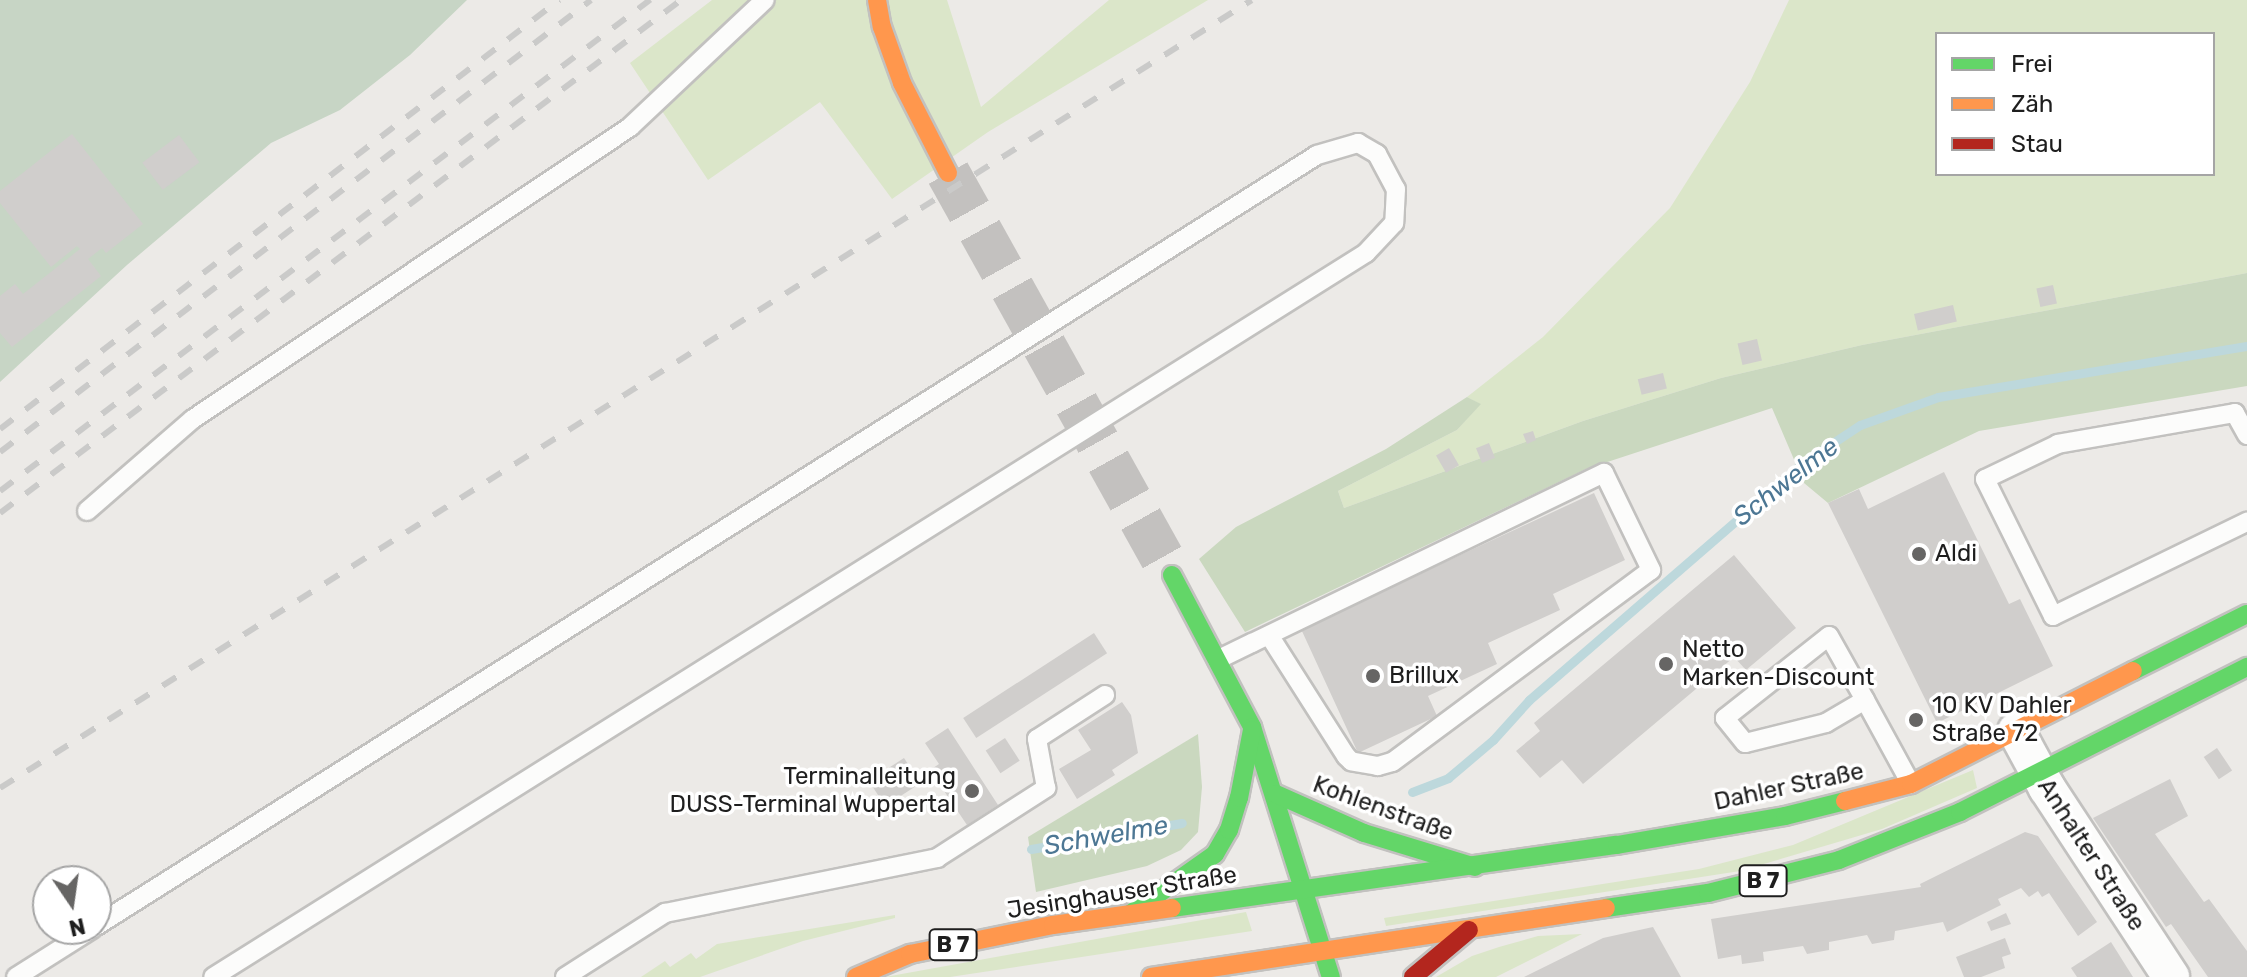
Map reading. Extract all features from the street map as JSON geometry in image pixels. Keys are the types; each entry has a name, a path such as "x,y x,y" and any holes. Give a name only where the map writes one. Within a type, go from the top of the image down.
{"main road":[{"path":"877,0 902,83 948,173"},
{"name":"Kohlenstraße","path":"1172,575 1252,727 1276,794 1331,977"},
{"name":"Dahler Straße","path":"1305,891 1475,867 1785,816 1911,784 2247,614"},
{"name":"B 7","path":"1165,976 1708,893 1773,879 1852,855 1960,812 2247,667"},
{"path":"1130,914 1215,854 1229,830 1239,798 1252,727"},
{"name":"Kohlenstraße","path":"1276,794 1364,833 1475,867"},
{"name":"Jesinghauser Straße","path":"856,977 910,954 1053,925 1305,891"},
{"path":"1413,977 1471,929"}],"street":[{"name":"Anhalter Straße","path":"2016,731 2039,774 2171,977"}],"lane":[{"path":"87,511 193,419 630,127 765,0"},
{"path":"112,917 1317,155 1358,143 1377,154 1396,189 1394,223 1366,253 213,977"},
{"path":"2247,435 2235,413 2058,444 1985,479 2053,616 2247,522"},
{"path":"1217,660 1604,473 1651,570 1392,762 1378,766 1351,761 1346,756 1269,635"},
{"path":"1865,700 1826,723 1745,743 1725,718 1829,636 1865,700 1911,784"},
{"path":"565,977 665,913 937,858 1046,788 1037,739 1105,695"},
{"path":"16,977 67,945"}],"green space":[{"path":"0,0 467,0 410,55 340,110 271,143 127,265 0,382"},
{"path":"712,0 947,0 981,107 1109,0 1208,0 988,132 892,199 820,102 708,180 630,63"},
{"path":"1789,0 2247,0 2247,273 1862,345 1721,378 1583,421 1344,508 1338,491 1457,430 1480,404 1467,397 1543,337 1670,208 1750,82"},
{"path":"2247,273 2247,386 1979,431 1828,503 1804,483 1772,408 1586,469 1245,632 1199,559 1236,527 1386,449 1467,397 1481,404 1457,430 1338,491 1344,508 1583,421 1721,378 1862,345"},
{"path":"1198,734 1202,787 1198,832 1181,850 1147,866 1036,892 1028,837"},
{"path":"1973,770 1977,788 1882,829 1740,871 1386,926 1384,918 1699,869 1793,845"},
{"path":"1246,912 1252,931 950,977 885,977"},
{"path":"895,915 895,918 803,941 700,977 641,977 665,961 670,967 691,953 696,959 717,944"},
{"path":"1582,934 1496,977 1436,977 1472,956 1499,947 1538,936"}],"building":[{"path":"72,134 143,224 106,253 102,248 88,259 101,276 12,347 0,333 0,296 15,284 23,294 80,249 77,246 51,267 0,203 0,191"},
{"path":"179,135 199,162 163,190 142,163"},
{"path":"2053,285 2057,304 2040,307 2036,289"},
{"path":"1953,305 1957,322 1918,331 1914,314"},
{"path":"1757,339 1762,360 1742,365 1738,343"},
{"path":"1663,373 1667,389 1642,395 1638,379"},
{"path":"1533,431 1536,440 1527,444 1523,434"},
{"path":"1489,443 1495,458 1482,463 1476,448"},
{"path":"1449,448 1459,465 1446,473 1436,456"},
{"name":"Aldi","path":"1944,472 2009,604 2020,599 2053,666 1937,723 1828,503 1859,489 1868,509"},
{"path":"1594,493 1625,560 1553,594 1560,610 1488,643 1497,664 1428,696 1437,716 1358,753 1301,629"},
{"name":"Netto Marken-Discount","path":"1734,555 1796,628 1746,670 1734,657 1583,784 1562,760 1540,778 1516,751 1540,731 1534,723"},
{"path":"1094,633 1107,653 976,738 963,718"},
{"path":"1122,702 1131,715 1138,753 1112,770 1115,775 1077,799 1059,769 1091,750 1078,730"},
{"name":"10 KV Dahler Straße 72","path":"1916,714 1922,725 1916,727 1911,716"},
{"path":"948,728 998,805 967,825 930,770 939,764 925,743"},
{"path":"1005,738 1020,761 1000,773 986,751"},
{"path":"2217,748 2232,770 2219,779 2204,757"},
{"path":"904,758 920,783 885,806 869,781"},
{"path":"2170,779 2188,816 2155,834 2204,902 2209,899 2247,951 2247,977 2208,977 2171,924 2166,927 2093,818"},
{"path":"2025,832 2038,836 2097,922 2078,936 2049,893 2042,897 2038,891 2029,897 2021,888 1998,899 2001,905 1947,932 1943,922 1895,931 1894,940 1872,944 1867,935 1829,942 1829,950 1807,954 1803,946 1763,952 1764,961 1742,964 1741,955 1718,959 1711,919 1921,887 1920,884"},
{"path":"2006,913 2011,924 1991,931 1987,922"},
{"path":"1653,927 1681,977 1524,977 1603,938"},
{"path":"2005,938 2011,954 2002,957 2005,968 1981,977 1964,977 1956,957"},
{"path":"2111,942 2133,977 2077,977 2071,968"}],"waterway":[{"name":"Schwelme","path":"1412,792 1448,778 1493,740 1529,700 1804,462 1860,425 1938,397 2247,346"},
{"name":"Schwelme","path":"1031,849 1182,823"}],"tunnel":[{"path":"948,173 1172,575"}],"railway":[{"path":"0,429 559,0"},
{"path":"0,452 591,0"},
{"path":"0,491 650,0"},
{"path":"0,513 681,0"},
{"path":"0,788 1252,0"}],"traffic: fast":[{"path":"1172,575 1252,727 1331,977"},
{"path":"2133,671 2247,614"},
{"path":"1606,908 1708,893 1839,860 1960,812 2247,667"},
{"path":"1130,914 1215,854 1229,830 1239,798 1252,730"},
{"path":"1276,794 1364,833 1475,867"},
{"path":"1172,908 1617,845 1785,816 1845,801"}],"traffic: slow":[{"path":"877,0 882,27 902,83 948,173"},
{"path":"1845,801 1911,784 2133,671"},
{"path":"856,977 910,954 1053,925 1172,908"},
{"path":"1151,977 1606,908"}],"traffic: jam":[{"path":"1413,977 1469,930"}],"place":[{"name":"Aldi","path":"1919,554"},
{"name":"Netto Marken-Discount","path":"1666,664"},
{"name":"Brillux","path":"1373,676"},
{"name":"10 KV Dahler Straße 72","path":"1916,720"},
{"name":"Terminalleitung DUSS-Terminal Wuppertal","path":"972,791"}]}
